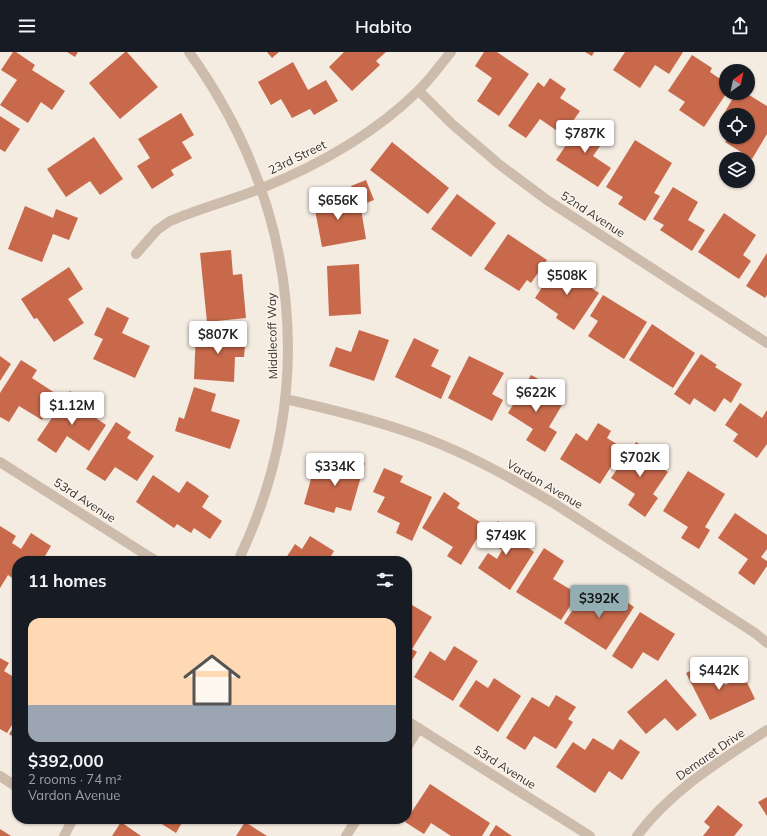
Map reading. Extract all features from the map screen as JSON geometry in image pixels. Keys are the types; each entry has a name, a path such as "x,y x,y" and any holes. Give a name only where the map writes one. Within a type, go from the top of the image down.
{"street":[{"name":"Middlecoff Way","path":"189,52 227,110 244,142 262,188 272,222 284,286 287,314 288,356 285,399 279,441 269,482 255,522 240,556"},
{"name":"23rd Street","path":"136,254 157,230 170,221 262,188 316,164 352,144 385,121 419,91 451,52"},
{"name":"52nd Avenue","path":"419,91 452,124 488,155 547,200 767,342"},
{"name":"Vardon Avenue","path":"285,399 346,413 407,431 466,455 522,484 555,504 755,633 767,643"},
{"name":"53rd Avenue","path":"0,462 148,556"},
{"name":"53rd Avenue","path":"412,723 590,836"},
{"path":"412,738 419,728"},
{"name":"Demaret Drive","path":"637,836 671,798 705,770 767,730"},
{"path":"0,776 12,784"},
{"path":"64,836 69,824"},
{"path":"346,836 354,824"}],"building":[{"path":"13,52 16,52 35,65 32,70 65,91 52,110 41,102 28,123 0,105 17,80 1,70"},
{"path":"67,52 78,52 75,57"},
{"path":"125,52 127,52 158,87 120,119 89,83"},
{"path":"267,52 279,52 272,58"},
{"path":"344,52 386,52 376,61 380,65 352,91 329,67"},
{"path":"484,52 497,52 529,74 499,116 477,101 492,78 475,66"},
{"path":"585,52 594,52 592,56"},
{"path":"625,52 683,52 669,74 655,65 640,88 613,70"},
{"path":"692,55 712,68 710,72 719,78 719,100 722,100 704,127 679,110 685,102 668,91"},
{"path":"293,62 308,90 326,80 338,101 314,115 310,109 292,118 281,99 271,105 258,82"},
{"path":"550,78 566,89 560,98 580,111 563,135 540,119 526,138 508,126 538,82 544,87"},
{"path":"755,99 767,106 767,134 755,154 755,152 741,152 728,144 755,144 755,108 727,108 732,100 755,100"},
{"path":"181,113 194,135 182,142 192,158 171,170 174,175 152,189 137,166 150,158 138,139"},
{"path":"0,116 20,129 5,152 0,149"},
{"path":"583,120 607,136 593,156 611,168 598,187 556,160"},
{"path":"94,137 123,179 100,195 90,181 66,197 47,169"},
{"path":"635,140 672,163 654,193 660,196 645,221 618,204 623,197 606,187"},
{"path":"392,142 449,188 428,214 370,170"},
{"path":"366,180 374,200 359,206 351,186"},
{"path":"673,187 698,202 688,220 705,230 692,251 660,230 664,225 653,219"},
{"path":"345,194 348,211 361,209 366,239 322,247 313,199"},
{"path":"457,194 496,223 471,257 431,229"},
{"path":"25,206 53,218 56,209 78,218 69,240 53,234 42,262 8,249"},
{"path":"724,213 756,235 743,255 751,261 739,279 698,252"},
{"path":"508,234 547,260 531,283 527,280 519,291 484,269"},
{"path":"231,250 233,275 242,274 246,318 207,322 200,253"},
{"path":"767,253 767,295 765,298 746,286"},
{"path":"558,263 574,273 572,275 599,293 574,330 556,318 558,314 535,298"},
{"path":"359,264 361,314 329,316 327,266"},
{"path":"69,267 83,289 68,299 84,323 54,342 37,318 34,319 21,299"},
{"path":"603,295 647,322 624,359 588,336 598,321 590,316"},
{"path":"107,307 129,318 122,333 150,346 135,378 93,359 103,339 94,335"},
{"path":"652,324 695,353 673,388 629,360"},
{"path":"359,330 389,340 374,381 329,366 336,347 351,352"},
{"path":"196,331 246,334 244,357 235,357 234,382 194,379"},
{"path":"414,338 439,350 431,366 451,376 441,399 395,377"},
{"path":"701,354 717,365 715,367 742,384 731,403 724,398 715,412 694,398 690,405 674,394"},
{"path":"0,356 11,364 0,381"},
{"path":"469,356 504,373 492,394 503,400 492,421 448,398"},
{"path":"21,360 37,370 32,378 58,395 42,420 19,406 9,422 0,417 0,393"},
{"path":"531,375 546,383 540,392 562,405 549,427 557,432 545,452 526,440 533,429 508,413"},
{"path":"194,387 216,394 211,411 240,420 230,449 175,431 179,417 184,419"},
{"path":"70,391 84,400 80,407 106,425 89,451 67,436 56,453 37,440"},
{"path":"740,403 762,418 767,410 767,444 757,458 733,441 738,434 725,425"},
{"path":"116,422 131,432 127,438 154,456 137,481 115,467 105,481 86,469"},
{"path":"598,423 611,431 607,438 623,448 600,484 560,459 576,433 587,441"},
{"path":"636,442 650,451 645,457 668,472 653,494 658,498 645,517 628,505 635,494 611,478"},
{"path":"342,456 365,463 351,511 336,507 334,513 304,504 314,468 337,474"},
{"path":"384,468 403,476 400,482 432,497 412,541 396,533 400,523 377,512 385,497 373,492"},
{"path":"688,471 725,494 705,527 710,530 699,549 681,538 688,527 663,511"},
{"path":"153,475 179,493 187,481 209,496 202,507 222,521 210,539 194,528 191,533 177,524 174,528 136,502"},
{"path":"444,492 460,503 457,508 485,525 461,565 447,556 453,547 422,528"},
{"path":"735,513 767,535 767,549 761,557 767,561 767,566 754,585 738,573 748,559 718,538"},
{"path":"498,521 518,534 515,539 534,552 510,590 478,568 488,553 497,559 502,550 485,539"},
{"path":"0,526 16,536 12,543 21,549 31,533 51,546 45,556 12,556 12,578 8,575 0,588"},
{"path":"310,536 334,551 331,556 287,556 295,544 302,549"},
{"path":"544,548 564,561 553,579 578,594 561,620 516,592"},
{"path":"584,593 606,608 615,594 634,607 606,650 564,623"},
{"path":"412,605 432,617 412,649"},
{"path":"640,612 675,634 658,661 643,652 632,669 612,656"},
{"path":"454,646 478,661 453,701 414,677 430,651 445,661"},
{"path":"412,649 417,652 412,660"},
{"path":"0,658 9,663 4,671 12,676 12,725 7,733 0,729"},
{"path":"713,660 725,685 744,676 755,699 710,720 686,673"},
{"path":"494,678 521,696 498,732 459,706 476,680 488,688"},
{"path":"666,679 697,715 677,731 665,718 646,734 627,712"},
{"path":"556,695 576,707 568,719 573,722 556,749 534,736 525,750 506,738 532,697 549,707"},
{"path":"593,738 613,750 620,739 640,752 622,780 609,771 595,793 556,767 573,742 585,750"},
{"path":"430,784 490,823 482,836 451,836 431,823 424,834 408,824 412,824 412,811"},
{"path":"767,797 767,816 758,802"},
{"path":"718,805 743,825 734,836 703,836 710,827 704,822"},
{"path":"120,824 124,824 141,836 112,836"},
{"path":"162,824 181,824 176,833"},
{"path":"244,824 248,824 267,836 236,836"},
{"path":"496,825 512,836 489,836"},
{"path":"0,829 11,836 0,836"}]}
